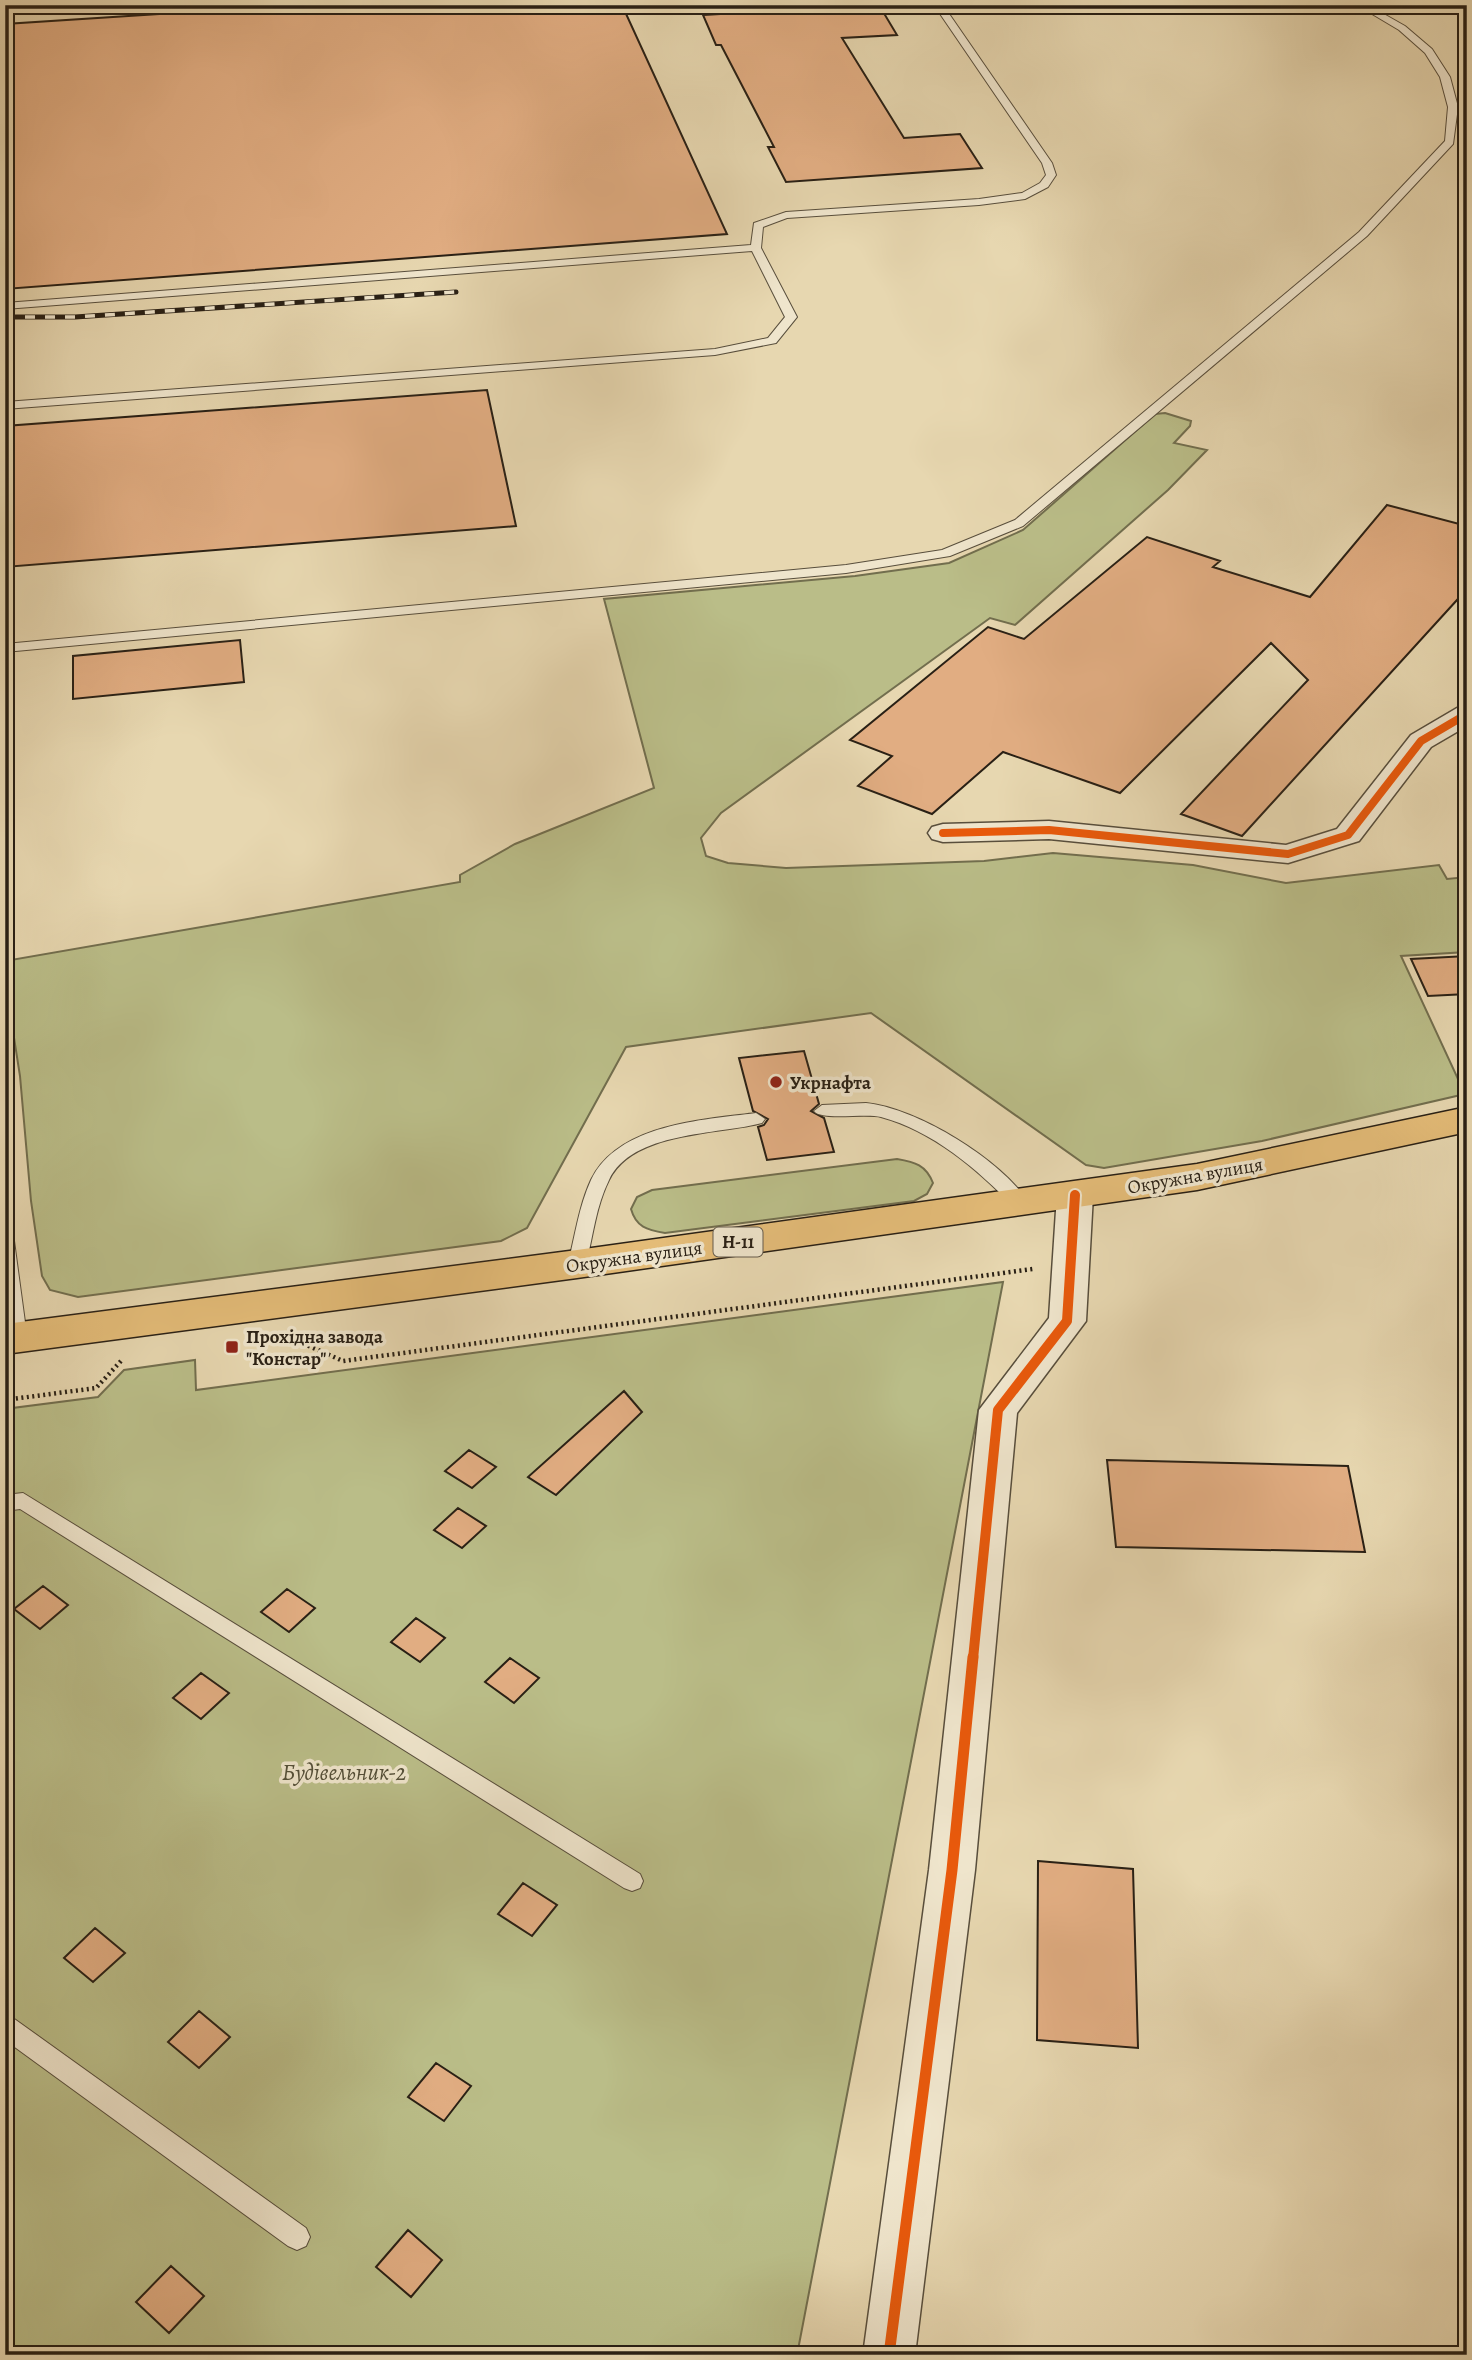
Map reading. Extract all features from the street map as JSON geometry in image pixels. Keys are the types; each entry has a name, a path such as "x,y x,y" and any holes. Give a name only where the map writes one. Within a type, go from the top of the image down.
{"main road":[{"name":"Окружна вулиця","path":"11,1338 577,1264 1197,1177 1467,1119"}],"street":[{"path":"943,833 1049,830 1288,854 1348,835 1421,741 1467,715"},
{"path":"889,2355 953,1870 998,1409 1067,1321 1075,1195"}],"lane":[{"path":"5,406 715,352 772,341 791,317 756,248 758,225 786,215 979,202 1025,196 1044,185 1051,175 1047,163 938,5"},
{"path":"5,648 846,569 945,553 1019,523 1363,234 1450,142 1453,107 1445,77 1429,51 1402,28 1361,5"},
{"path":"5,306 756,248"},
{"path":"822,1111 848,1108 881,1111 909,1122 936,1135 996,1176 1020,1203"},
{"path":"577,1264 604,1171 625,1154 658,1136 697,1126 756,1119"},
{"path":"5,1241 11,1338"},
{"path":"5,1503 23,1501 632,1881"},
{"path":"5,2026 297,2237"}],"path":[{"path":"284,1340 297,1338 343,1361 1070,1264"},
{"path":"5,1400 96,1388 120,1362 132,1360"}],"green space":[{"path":"1165,413 1191,421 1190,426 1174,443 1207,450 1168,490 1015,625 990,618 721,813 701,838 706,856 728,863 786,868 984,861 1053,853 1193,865 1286,883 1439,865 1447,879 1467,877 1467,952 1401,956 1465,1094 1262,1141 1104,1168 1086,1165 871,1013 626,1047 527,1228 501,1241 78,1297 50,1290 42,1276 31,1201 20,1076 5,980 5,961 460,882 460,875 515,844 654,788 604,599 855,576 949,563 1023,530 1155,414"},
{"path":"897,1159 914,1163 927,1172 933,1183 927,1194 914,1201 665,1233 643,1227 631,1209 637,1197 652,1190"},
{"name":"Будівельник-2","path":"1003,1282 797,2355 5,2355 5,1409 98,1397 124,1370 195,1360 196,1390"}],"building":[{"path":"300,5 622,5 727,234 5,289 5,24"},
{"path":"879,5 897,35 842,38 904,138 960,134 982,168 786,182 768,147 774,147 721,45 716,45 703,15"},
{"path":"487,390 516,526 5,567 5,426"},
{"path":"1387,505 1467,526 1467,589 1242,836 1181,814 1308,680 1271,643 1120,793 1003,752 932,814 858,786 892,756 850,740 988,627 1024,639 1147,537 1220,561 1213,567 1310,597"},
{"path":"240,640 244,682 73,699 73,656"},
{"path":"1467,956 1467,994 1428,996 1411,959"},
{"path":"804,1051 819,1104 811,1111 824,1118 834,1152 767,1160 758,1127 764,1125 768,1119 753,1111 739,1058"},
{"path":"624,1391 642,1412 556,1495 528,1477"},
{"path":"469,1450 496,1467 472,1488 445,1471"},
{"path":"1107,1460 1348,1466 1365,1552 1116,1547"},
{"path":"458,1508 486,1526 462,1548 434,1530"},
{"path":"43,1586 68,1605 40,1629 14,1609"},
{"path":"287,1589 315,1608 289,1632 261,1612"},
{"path":"416,1618 445,1638 420,1662 391,1642"},
{"path":"510,1658 539,1678 514,1703 485,1682"},
{"path":"201,1673 229,1693 201,1719 173,1698"},
{"path":"1038,1861 1133,1869 1138,2048 1037,2040"},
{"path":"523,1883 557,1905 532,1936 498,1914"},
{"path":"95,1928 125,1953 93,1982 64,1958"},
{"path":"199,2011 230,2037 199,2068 168,2042"},
{"path":"436,2063 471,2086 444,2121 408,2097"},
{"path":"408,2230 442,2260 411,2297 376,2267"},
{"path":"171,2266 204,2296 169,2333 136,2302"}],"railway":[{"path":"5,317 75,317 456,292"}],"cycle path":[{"path":"943,833 1049,830 1288,854 1348,835 1421,741 1467,714"},
{"path":"889,2355 952,1870 998,1410 1067,1321 1075,1195"}],"place":[{"name":"Укрнафта","path":"776,1082"},
{"name":"Прохідна завода \"Констар\"","path":"232,1347"}]}
